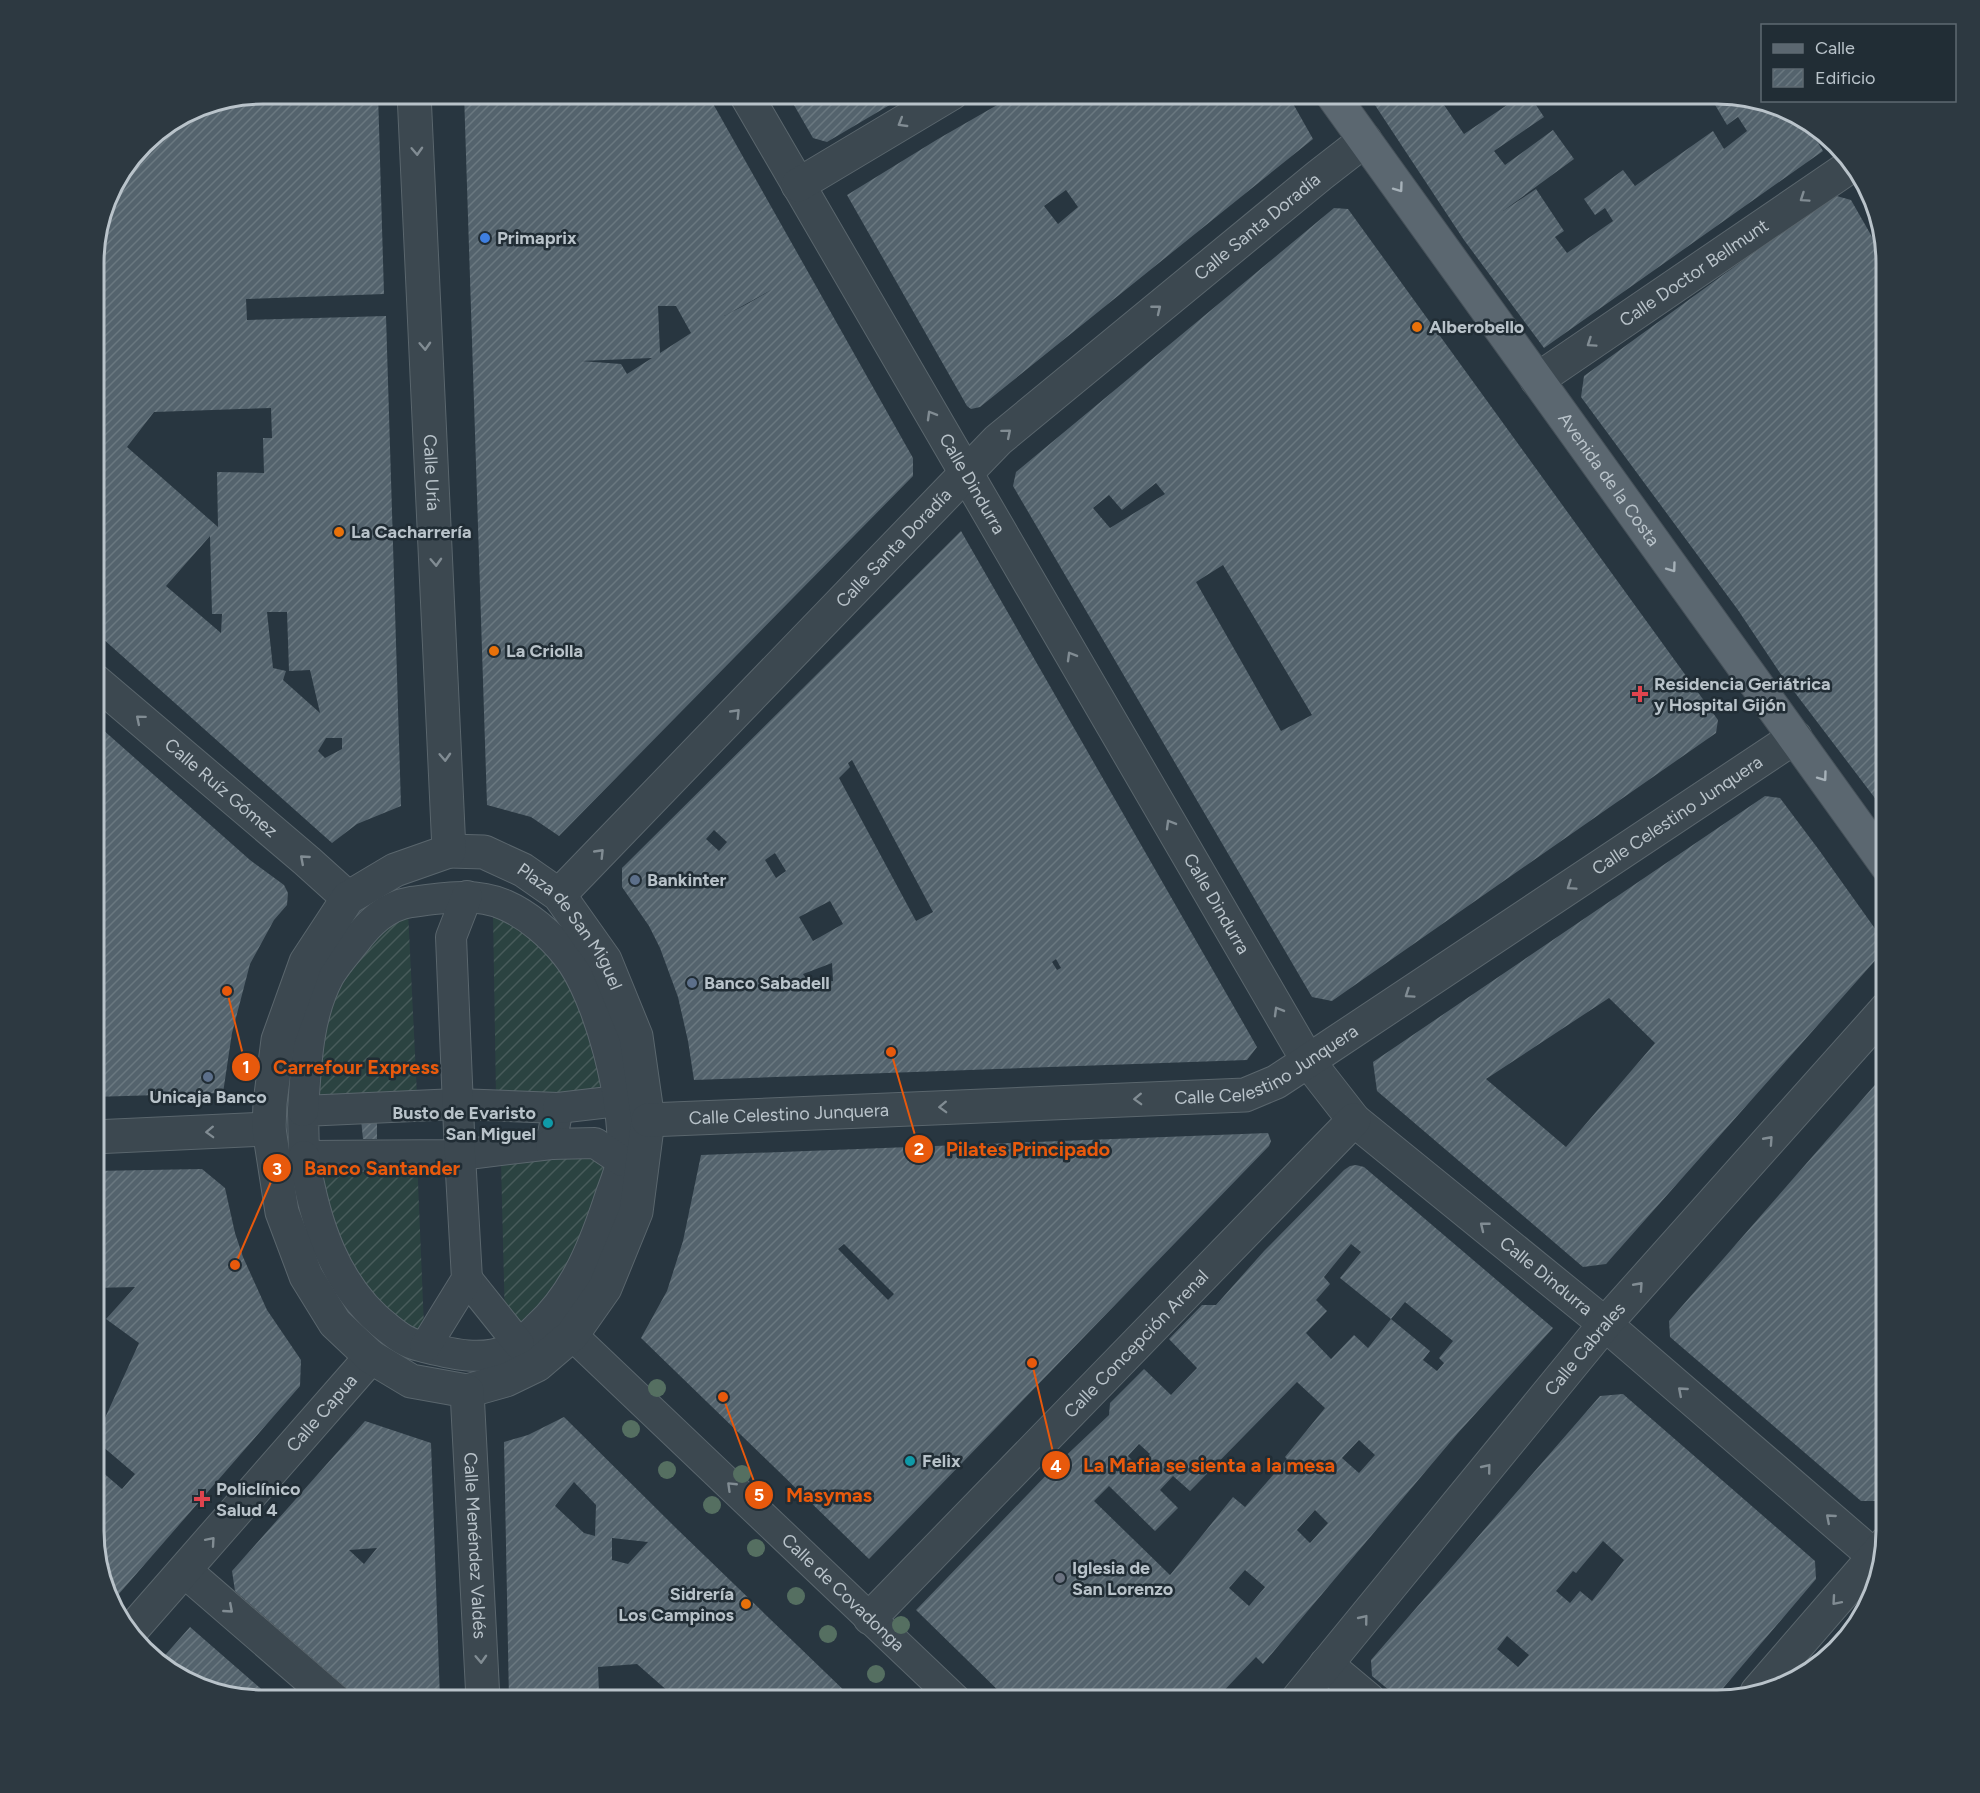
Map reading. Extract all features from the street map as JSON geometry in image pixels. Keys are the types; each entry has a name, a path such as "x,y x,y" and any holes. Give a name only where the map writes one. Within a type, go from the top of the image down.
{"main road":[{"name":"Avenida de la Costa","path":"1339,104 1876,851"}],"street":[{"name":"Calle Uría","path":"415,104 449,851"},
{"name":"Calle Dindurra","path":"751,104 1308,1061 1354,1120 1875,1545"},
{"path":"798,184 933,104"},
{"name":"Calle Santa Doradía","path":"560,895 998,440 1311,182 1365,141"},
{"name":"Calle Doctor Bellmunt","path":"1537,380 1846,169"},
{"name":"Calle Ruíz Gómez","path":"104,688 348,898"},
{"name":"Calle Celestino Junquera","path":"648,1120 1245,1095 1276,1082 1795,737"},
{"name":"Plaza de San Miguel","path":"449,851 484,852 523,870 560,895 605,960 636,1036 648,1120 636,1212 605,1288 572,1335 537,1365 506,1380 467,1391 411,1381 371,1357 335,1323 306,1276 282,1212 269,1129 278,1040 306,962 348,898 395,870 449,851"},
{"name":"Plaza de San Miguel","path":"416,1345 380,1323 360,1302 335,1266 307,1177 304,1156 303,1111 307,1053 315,1013 329,976 367,925 402,903 467,896 505,905 541,928 567,954 595,1010 613,1065 622,1161"},
{"path":"467,896 451,937 459,1155 467,1279 519,1344"},
{"name":"Calle Cabrales","path":"1304,1690 1605,1324 1876,1020"},
{"path":"303,1111 457,1104 558,1108 618,1101"},
{"path":"551,1144 558,1108"},
{"name":"Calle Concepción Arenal","path":"870,1618 1354,1120"},
{"path":"104,1136 269,1129"},
{"path":"304,1156 459,1155 551,1144 595,1143 622,1161 602,1221 585,1262 565,1298 550,1316 519,1344 506,1351 486,1356 457,1355 416,1345 467,1279"},
{"name":"Calle de Covadonga","path":"572,1335 946,1690"},
{"name":"Calle Capua","path":"136,1626 371,1357"},
{"name":"Calle Menéndez Valdés","path":"467,1391 482,1690"},
{"path":"1766,1682 1874,1556"},
{"path":"185,1570 313,1690"},
{"path":"1326,1664 1357,1690"}],"green space":[{"path":"408,911 417,1095 319,1106 313,1084 334,990 356,948"},
{"path":"493,912 552,940 608,1081 600,1094 496,1097"},
{"path":"597,1149 606,1159 601,1197 577,1254 527,1325 505,1323 501,1161"},
{"path":"417,1158 424,1327 414,1336 352,1275 313,1164"}],"building":[{"path":"378,104 384,294 246,299 247,320 386,316 401,806 357,824 332,843 104,640 104,252 109,221 130,174 150,150 174,130 201,116 241,105","holes":["271,408 272,438 263,438 264,473 217,472 218,527 127,447 154,412","210,536 212,614 222,614 221,633 166,586","267,612 287,612 289,671 310,670 320,713 283,680 286,671 273,668","326,738 342,738 342,749 325,758 318,751"]},
{"path":"464,104 713,104 913,458 913,476 559,836 531,817 487,805","holes":["658,306 676,306 691,333 660,353","652,358 627,374 621,364 581,361"]},
{"path":"793,104 891,104 827,142 813,138"},
{"path":"999,104 1293,104 1313,139 980,407 971,409 967,406 847,195","holes":["1066,190 1078,207 1058,224 1044,206"]},
{"path":"1374,104 1446,104 1444,105 1464,134 1509,104 1535,104 1544,117 1494,151 1505,165 1553,130 1574,159 1503,211 1536,189 1564,231 1555,237 1567,253 1613,221 1605,208 1595,215 1584,199 1623,170 1635,186 1713,131 1724,149 1747,131 1738,117 1727,125 1715,104 1739,105 1779,116 1806,130 1815,137 1823,151 1544,348 1464,240"},
{"path":"1833,195 1851,200 1874,241 1876,252 1876,800 1780,673 1738,610 1581,397 1584,376"},
{"path":"1334,208 1348,209 1718,720 1716,733 1332,1001 1312,997 1013,486 1016,472","holes":["1156,483 1165,494 1110,528 1093,508 1109,495 1122,510","1223,565 1312,715 1281,731 1196,582"]},
{"path":"961,531 1257,1047 1247,1060 694,1080 678,997 660,948 649,926 622,887 622,868","holes":["852,760 933,912 916,921 839,778 850,767 848,763","714,830 727,842 719,851 706,839","775,853 786,871 776,878 765,860","830,901 843,924 813,941 799,917","1056,959 1061,968 1057,970 1052,962","832,963 833,981 808,982 803,974"]},
{"path":"104,731 250,860 284,885 288,893 287,905 274,920 250,964 232,1033 223,1093 104,1097"},
{"path":"1765,796 1780,798 1876,930 1876,960 1606,1264 1583,1267 1377,1091 1373,1062","holes":["1609,998 1655,1043 1566,1147 1486,1079"]},
{"path":"1876,1084 1876,1501 1861,1501 1670,1337 1669,1321"},
{"path":"377,1118 377,1139 363,1139 361,1119"},
{"path":"1268,1133 1271,1141 1269,1146 869,1559 641,1338 667,1291 683,1241 701,1155","holes":["844,1244 894,1294 888,1300 838,1249"]},
{"path":"1356,1165 1364,1167 1553,1328 1458,1433 1263,1664 1256,1657 1225,1690 998,1690 916,1610 1056,1465 1109,1415 1110,1403 1144,1369 1171,1395 1197,1368 1169,1339 1202,1305 1216,1305 1264,1251 1344,1170","holes":["1351,1244 1361,1252 1340,1278 1391,1319 1368,1348 1354,1335 1331,1359 1306,1333 1327,1311 1316,1300 1330,1284 1324,1277","1405,1302 1453,1341 1439,1358 1444,1363 1437,1371 1423,1360 1430,1351 1391,1319","1297,1382 1325,1408 1285,1457 1287,1459 1245,1507 1233,1497 1170,1575 1094,1501 1109,1486 1155,1531 1178,1508 1160,1490 1173,1476 1190,1491","1359,1440 1375,1455 1359,1473 1342,1458","1139,1444 1150,1454 1138,1466 1128,1456","1315,1510 1328,1523 1310,1543 1297,1530","1245,1570 1265,1587 1249,1606 1229,1588"]},
{"path":"202,1169 225,1188 243,1257 267,1310 301,1360 300,1386 118,1595 109,1572 104,1541 104,1473 122,1489 135,1474 104,1448 104,1420 139,1343 106,1319 135,1287 104,1288 104,1171"},
{"path":"1623,1394 1815,1561 1816,1579 1722,1690 1389,1690 1372,1676 1371,1660 1600,1396","holes":["1603,1541 1624,1560 1592,1601 1580,1591 1570,1603 1556,1591 1573,1571 1576,1573","1507,1636 1529,1655 1518,1667 1497,1649"]},
{"path":"564,1417 844,1690 667,1690 637,1664 598,1667 599,1690 509,1690 504,1442 528,1435","holes":["574,1482 596,1505 595,1536 584,1533 555,1506","612,1538 648,1542 628,1564 612,1560"]},
{"path":"365,1421 431,1443 440,1690 349,1690 235,1591 232,1571","holes":["377,1548 364,1564 349,1550"]},
{"path":"190,1627 262,1690 221,1684 201,1677 165,1655"}],"place":[{"name":"Primaprix","path":"485,238"},
{"name":"Alberobello","path":"1417,327"},
{"name":"La Cacharrería","path":"339,532"},
{"name":"La Criolla","path":"494,651"},
{"name":"Residencia Geriátrica y Hospital Gijón","path":"1640,694"},
{"name":"Bankinter","path":"635,880"},
{"name":"Banco Sabadell","path":"692,983"},
{"name":"Carrefour Express","path":"227,991"},
{"name":"Pilates Principado","path":"891,1052"},
{"name":"Unicaja Banco","path":"208,1077"},
{"name":"Busto de Evaristo San Miguel","path":"548,1123"},
{"name":"Banco Santander","path":"235,1265"},
{"name":"La Mafia se sienta a la mesa","path":"1032,1363"},
{"name":"Masymas","path":"723,1397"},
{"name":"Felix","path":"910,1461"},
{"name":"Policlínico Salud 4","path":"202,1499"},
{"name":"Iglesia de San Lorenzo","path":"1060,1578"},
{"name":"Sidrería Los Campinos","path":"746,1604"}]}
